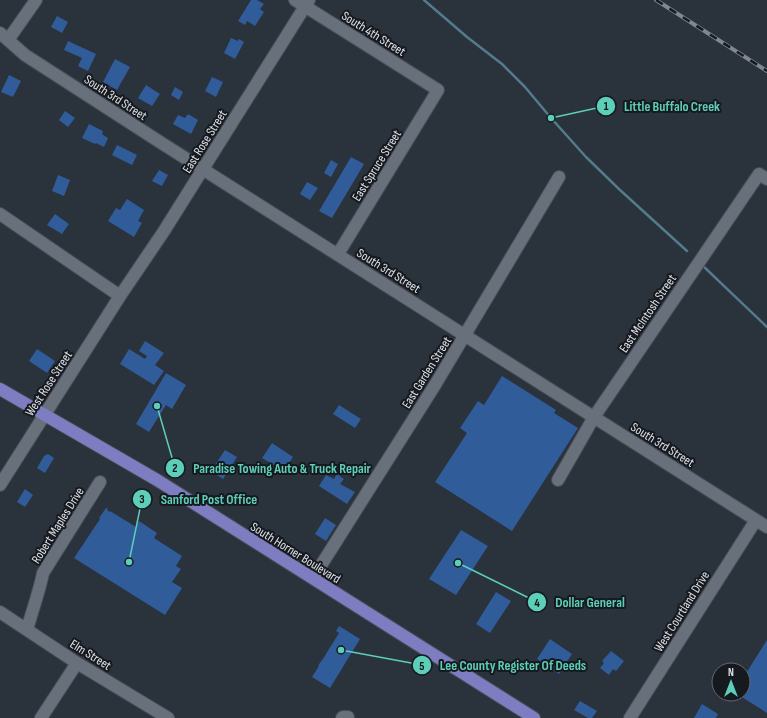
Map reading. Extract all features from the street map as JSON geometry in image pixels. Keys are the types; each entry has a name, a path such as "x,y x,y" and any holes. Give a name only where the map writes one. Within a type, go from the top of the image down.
{"main road":[{"name":"South Horner Boulevard","path":"0,389 157,480 534,718"}],"street":[{"path":"4,37 36,0"},
{"name":"South 4th Street","path":"303,2 438,90"},
{"name":"East Rose Street","path":"120,296 164,231 203,169 303,2"},
{"name":"South 3rd Street","path":"4,37 25,55 767,527"},
{"name":"East Spruce Street","path":"338,254 438,90"},
{"name":"East McIntosh Street","path":"558,480 594,417 759,174 767,179"},
{"name":"East Garden Street","path":"313,578 465,335 559,177"},
{"path":"0,214 120,296"},
{"name":"West Rose Street","path":"0,484 120,296"},
{"name":"Robert Maples Drive","path":"27,630 33,607 40,590 43,573 100,482"},
{"name":"West Courtland Drive","path":"630,718 756,520"},
{"name":"Elm Street","path":"0,612 168,718"},
{"path":"41,718 77,662"},
{"path":"342,718 348,718"}],"building":[{"path":"251,0 257,0 264,4 260,9 264,12 255,26 247,21 245,25 238,21"},
{"path":"57,16 68,22 62,33 51,27"},
{"path":"231,38 238,41 239,39 244,42 235,59 224,53"},
{"path":"68,41 96,54 88,71 78,66 82,58 64,50"},
{"path":"115,59 130,67 117,90 103,82"},
{"path":"9,75 21,81 13,97 1,92"},
{"path":"212,77 223,82 216,97 205,91"},
{"path":"146,85 160,94 152,106 138,98"},
{"path":"175,87 183,92 179,100 171,95"},
{"path":"65,111 75,118 68,127 59,120"},
{"path":"188,114 198,120 191,134 173,124 178,115 185,118"},
{"path":"89,124 103,131 102,134 108,138 104,147 82,138"},
{"path":"117,145 137,155 132,165 112,155"},
{"path":"351,157 364,164 332,218 319,211"},
{"path":"331,160 338,164 331,177 324,173"},
{"path":"159,170 168,175 162,186 152,181"},
{"path":"58,175 70,180 64,196 52,191"},
{"path":"307,182 318,188 310,200 300,194"},
{"path":"127,199 144,210 138,221 142,223 134,237 108,221 116,208 120,210"},
{"path":"55,214 69,224 62,234 47,225"},
{"path":"145,341 164,353 155,365 164,371 154,385 120,364 129,349 145,359 147,356 139,351"},
{"path":"37,349 55,361 47,373 29,361"},
{"path":"166,373 186,385 172,409 166,405 149,432 136,424"},
{"path":"502,376 556,410 554,413 578,428 512,531 435,482 467,433 460,428 478,401 484,405"},
{"path":"339,405 361,419 355,428 333,414"},
{"path":"272,443 293,457 284,471 262,458"},
{"path":"225,450 237,457 223,479 211,471"},
{"path":"48,454 54,458 45,473 37,468 44,456"},
{"path":"337,474 344,479 340,484 355,492 347,504 319,486 326,475 334,479"},
{"path":"25,489 33,495 25,507 17,502"},
{"path":"106,508 110,512 136,527 139,521 157,533 154,538 182,556 176,566 181,569 172,582 182,588 165,615 74,558"},
{"path":"325,518 336,525 326,541 315,534"},
{"path":"461,530 488,546 456,595 429,579"},
{"path":"496,592 511,601 490,633 476,624"},
{"path":"339,626 360,639 330,688 312,677 339,633 336,631"},
{"path":"550,639 572,654 559,674 537,659"},
{"path":"767,640 767,713 750,702 751,702 751,665"},
{"path":"611,651 624,661 616,671 613,669 609,675 600,668 604,663 602,661"},
{"path":"580,701 597,711 592,718 588,718 574,710"},
{"path":"702,704 718,714 716,718 694,718"}],"waterway":[{"path":"424,0 467,37 502,64 525,87 586,157 687,251"},
{"path":"702,265 767,327"}],"railway":[{"path":"656,0 767,71"}],"place":[{"name":"Little Buffalo Creek","path":"551,118"},
{"name":"Paradise Towing Auto & Truck Repair","path":"157,406"},
{"name":"Sanford Post Office","path":"129,562"},
{"name":"Dollar General","path":"458,563"},
{"name":"Lee County Register Of Deeds","path":"341,650"}]}
